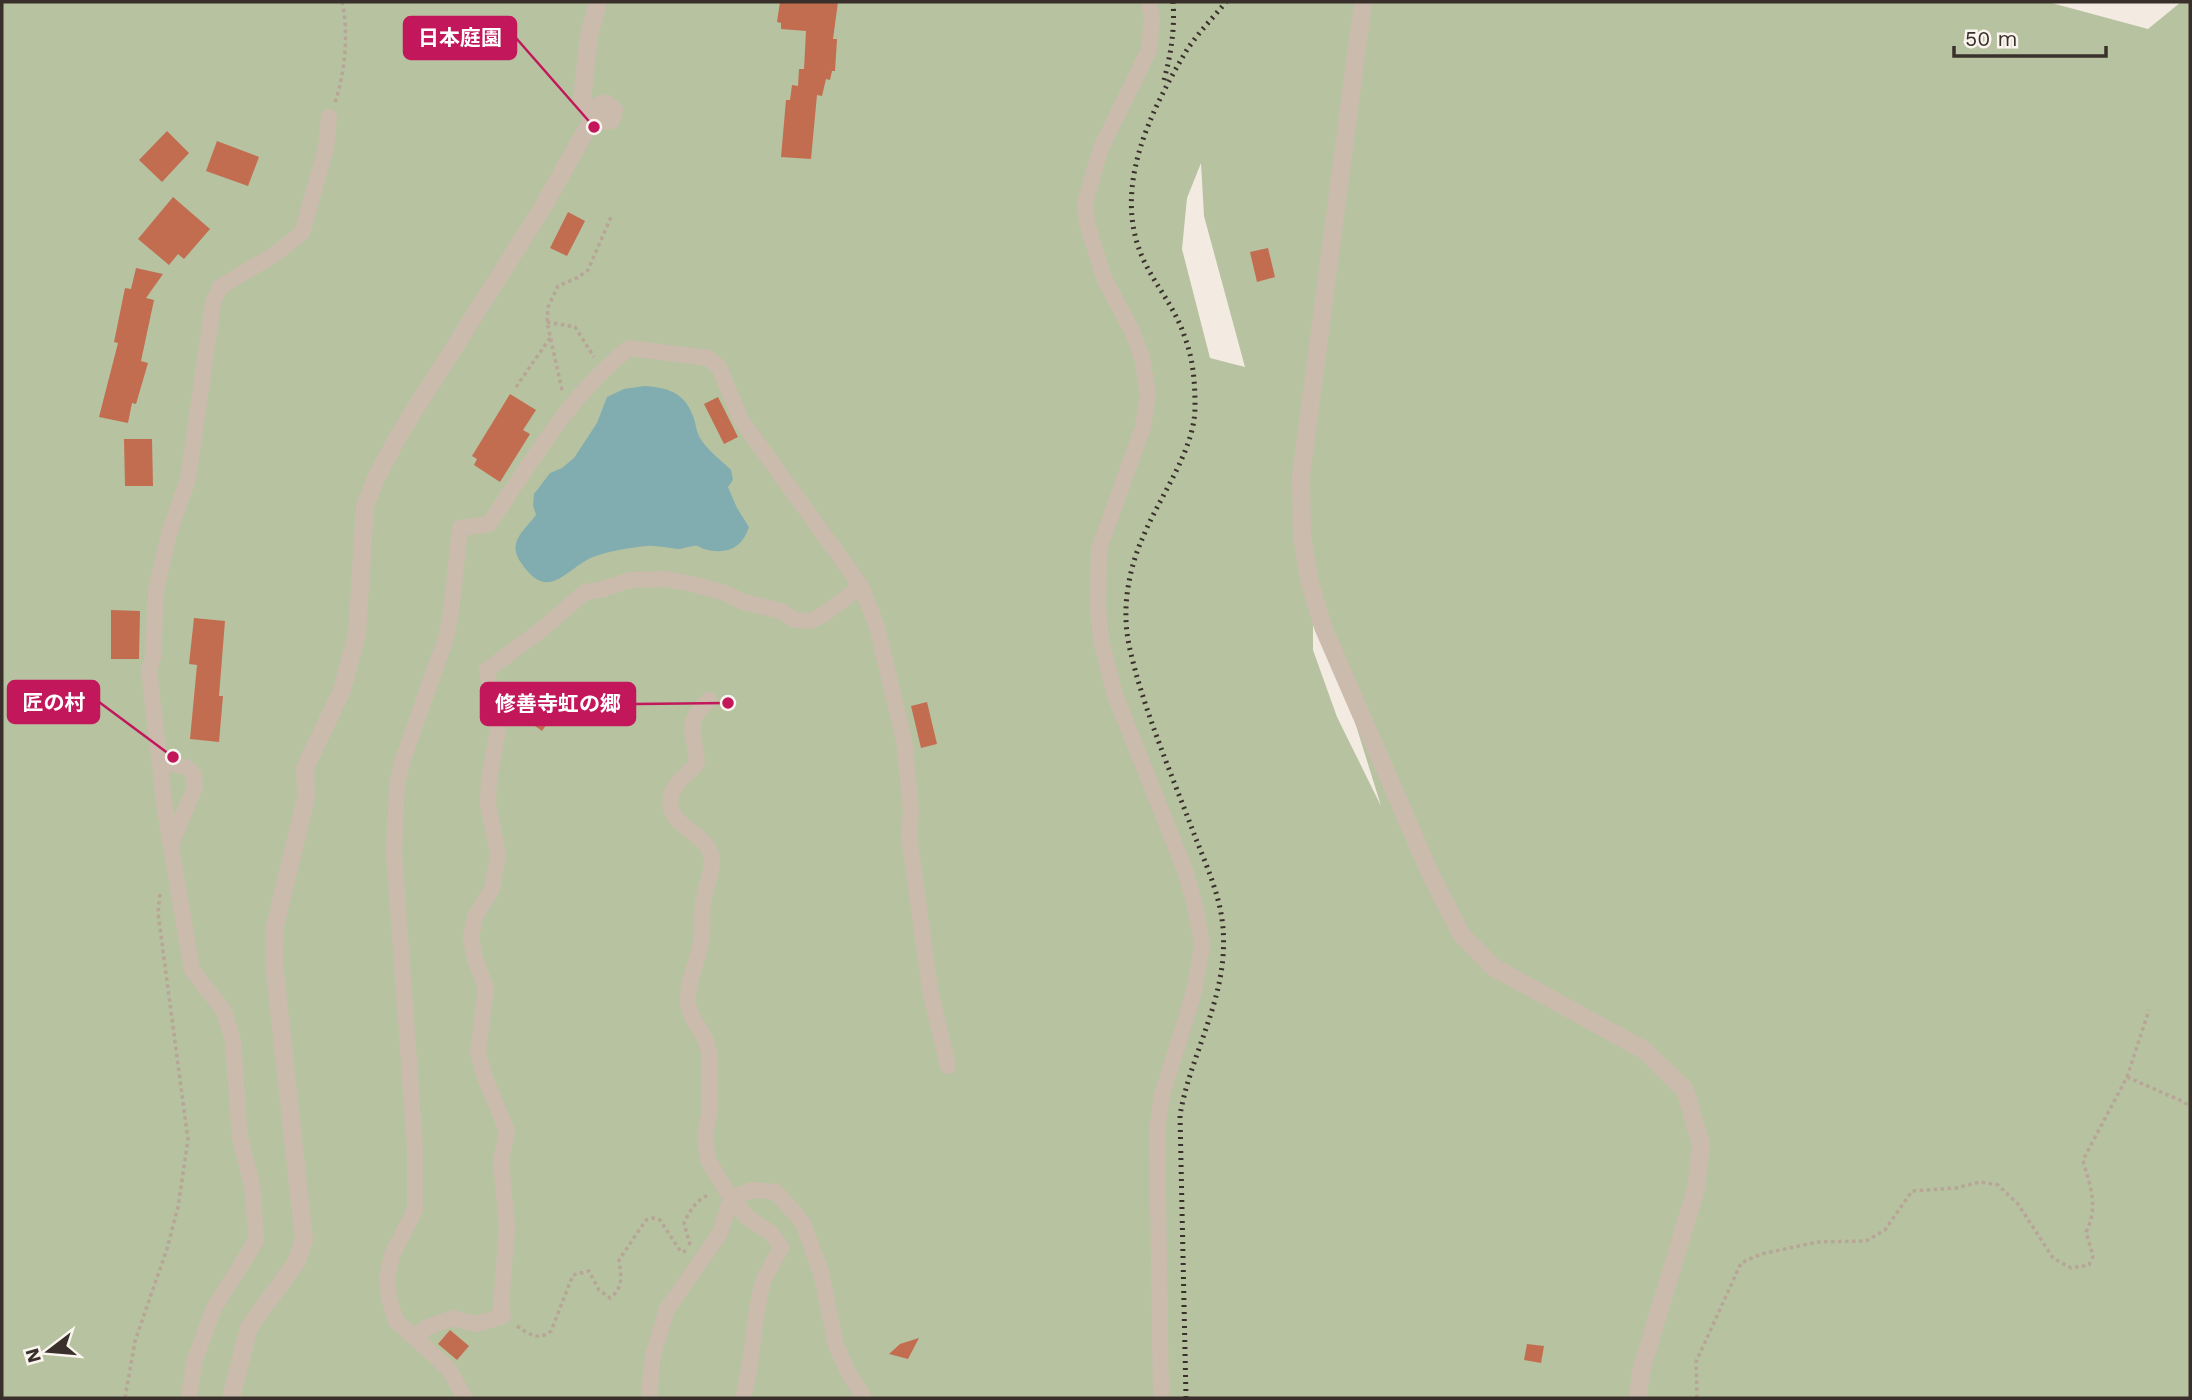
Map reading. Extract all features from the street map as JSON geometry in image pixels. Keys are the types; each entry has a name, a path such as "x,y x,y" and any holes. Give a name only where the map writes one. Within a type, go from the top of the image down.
{"street":[{"path":"231,1398 249,1327 296,1263 304,1240 274,963 275,926 306,799 305,768 342,690 357,634 365,506 376,478 400,433 543,208 591,119 582,99 589,36 598,2"},
{"path":"1149,2 1153,20 1149,50 1101,148 1085,202 1087,223 1104,278 1142,357 1148,394 1143,427 1100,549 1098,588 1101,640 1115,695 1186,873 1202,946 1194,992 1162,1096 1157,1130 1161,1398"},
{"path":"1363,2 1301,476 1302,537 1310,583 1322,627 1430,873 1461,934 1493,967 1644,1051 1685,1090 1700,1144 1696,1189 1641,1371 1638,1398"},
{"path":"189,1398 194,1362 214,1308 256,1241 256,1220 252,1185 240,1138 233,1041 224,1011 192,970 160,762 149,670 153,658 156,590 170,530 188,479 213,303 220,287 272,256 302,233 326,148 329,117"},
{"path":"465,1398 448,1367 396,1321 389,1298 387,1278 392,1255 415,1210 415,1147 394,852 397,785 402,762 446,638 460,528 489,524 550,435 602,370 629,348 708,358 719,367 741,420 861,586 877,627 904,740 911,810 909,835 930,990 948,1066"},
{"path":"416,1339 425,1328 453,1318 476,1324 503,1316 501,1305 507,1228 501,1161 507,1131 484,1076 478,1052 486,988 471,939 475,917 492,889 498,854 488,804 489,779 498,730 487,670 541,631 585,592 630,580 667,579 696,585 743,602 781,611 795,620 810,621 823,615 861,586"},
{"path":"709,700 692,720 691,733 696,747 697,763 677,783 671,797 672,810 681,824 707,843 712,859 701,912 702,935 688,1002 691,1014 708,1044 709,1114 705,1137 708,1160 731,1198 747,1217 771,1233 780,1247 764,1279 743,1398"},
{"path":"160,762 186,767 193,773 195,787 172,843"},
{"path":"731,1198 752,1190 776,1192 803,1223 821,1272 836,1345 864,1398"},
{"path":"649,1398 653,1356 667,1309 719,1235 731,1198"}],"path":[{"path":"329,117 341,84 344,53 342,2"},
{"path":"561,395 563,386 550,338 548,307 558,286 588,270 611,217"},
{"path":"547,321 575,327 602,370"},
{"path":"516,387 550,338"},
{"path":"125,1398 135,1341 178,1207 188,1140 158,913 160,887"},
{"path":"1697,1398 1696,1362 1741,1263 1761,1254 1818,1242 1866,1241 1885,1230 1912,1191 1956,1188 1980,1182 1998,1185 2018,1204 2053,1258 2071,1268 2089,1265 2093,1256 2086,1232 2093,1218 2093,1203 2083,1160 2127,1077 2149,1010"},
{"path":"2127,1077 2190,1107"},
{"path":"503,1316 529,1335 546,1336 551,1331 573,1275 589,1271 599,1290 610,1298 617,1293 622,1285 619,1260 646,1220 660,1220 681,1252 688,1250 690,1244 684,1223 690,1209 702,1198 715,1193 731,1198"}],"green space":[{"path":"2,2 2048,2 2148,29 2181,2 2190,2 2190,1398 2,1398","holes":["1201,163 1204,216 1245,367 1210,358 1182,249 1187,198","1314,590 1381,806 1337,717 1313,650"]}],"water":[{"path":"644,386 668,390 680,397 690,408 700,438 731,470 733,480 728,487 749,527 746,535 732,548 719,551 697,546 678,549 650,546 612,551 583,562 557,580 541,581 522,564 516,550 518,538 536,515 534,494 550,473 562,468 574,458 597,423 607,397 624,389"}],"building":[{"path":"780,2 838,2 833,39 837,39 835,71 832,71 830,80 826,79 822,96 817,95 811,159 781,157 786,100 790,100 792,85 798,86 799,69 804,69 806,31 781,29 781,23 777,22"},
{"path":"167,131 189,153 162,182 139,160"},
{"path":"217,141 259,157 248,186 206,171"},
{"path":"173,197 210,229 184,259 178,254 169,265 138,239"},
{"path":"568,212 585,221 567,256 550,248"},
{"path":"1268,248 1275,277 1257,282 1250,252"},
{"path":"136,268 163,274 146,298 154,300 141,361 148,363 136,404 132,403 128,423 99,417 118,343 114,342 125,288 131,289"},
{"path":"510,394 536,410 523,430 530,434 500,482 474,465 477,459 472,456"},
{"path":"718,397 738,437 724,444 704,404"},
{"path":"124,439 152,439 153,486 125,486"},
{"path":"111,610 140,611 139,659 111,659"},
{"path":"194,618 225,621 219,696 223,696 219,742 190,739 197,665 189,664"},
{"path":"540,686 562,702 542,731 520,715"},
{"path":"927,702 937,744 921,748 911,706"},
{"path":"450,1330 469,1346 457,1360 438,1344"},
{"path":"919,1338 908,1359 889,1354 900,1344"},
{"path":"1527,1344 1544,1346 1541,1363 1524,1360"}],"railway":[{"path":"1164,80 1172,41 1173,2"},
{"path":"1186,1398 1180,1115 1216,995 1224,946 1222,919 1215,888 1150,718 1127,633 1127,598 1136,556 1190,439 1195,405 1193,370 1187,344 1176,316 1144,261 1135,234 1131,208 1139,154 1159,101 1189,46 1226,2"}],"place":[{"name":"日本庭園","path":"594,127"},
{"name":"修善寺虹の郷","path":"728,703"},
{"name":"匠の村","path":"173,757"}]}
